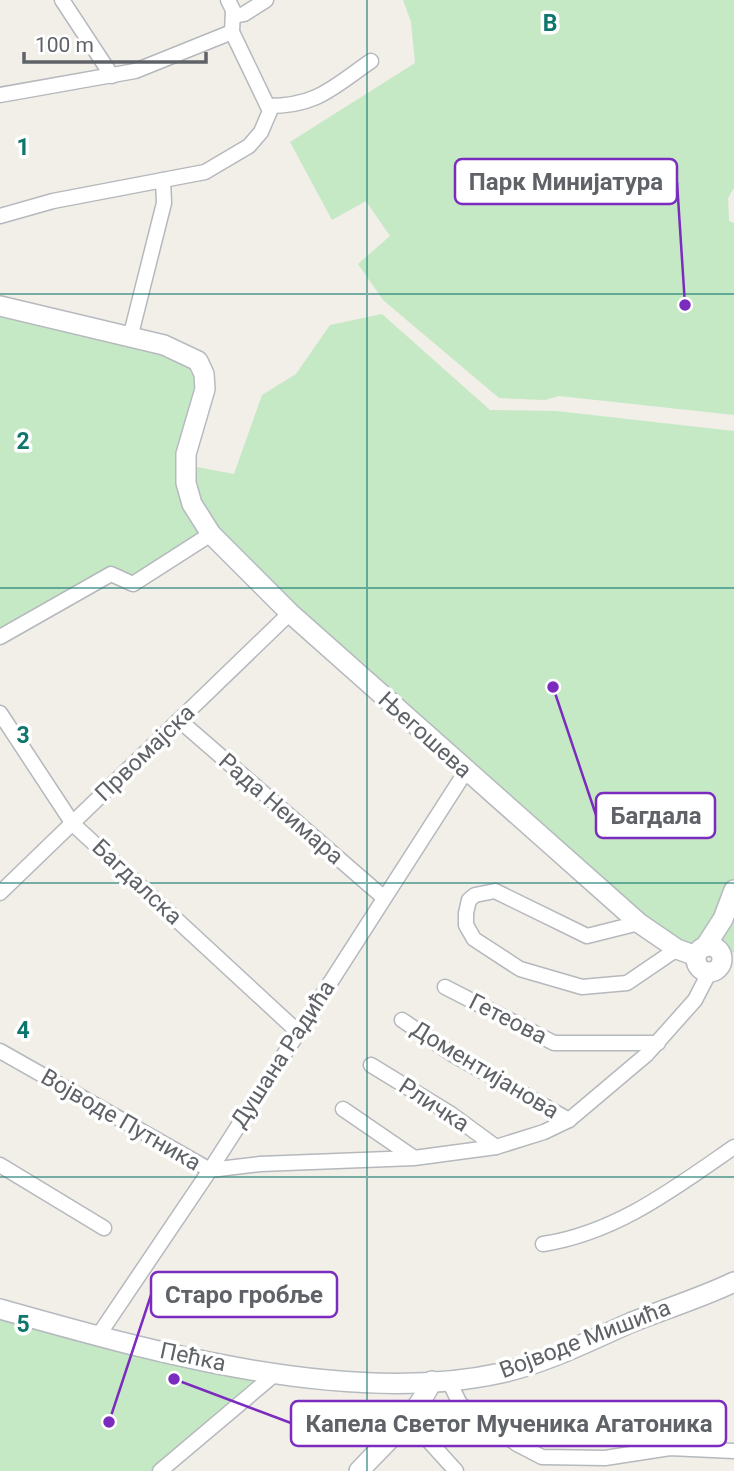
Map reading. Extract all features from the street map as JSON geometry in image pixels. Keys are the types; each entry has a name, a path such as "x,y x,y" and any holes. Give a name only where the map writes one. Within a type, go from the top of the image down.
{"street":[{"path":"62,0 112,76"},
{"path":"228,0 234,16 232,33 269,111"},
{"path":"234,16 244,14 266,0"},
{"path":"0,95 112,76 161,63 232,33"},
{"path":"0,216 47,202 205,172 230,160 249,146 269,111 313,101 371,61"},
{"path":"0,306 130,338 164,203 163,180"},
{"name":"Његошева","path":"130,338 183,352 198,361 204,374 205,389 186,454 186,483 192,504 211,534 290,613 639,923 677,949 714,953"},
{"path":"0,637 111,575 133,584 211,534"},
{"name":"Првомајска","path":"0,893 290,613"},
{"name":"Багдалска","path":"0,713 73,824 298,1031"},
{"name":"Рада Неимара","path":"179,720 383,897"},
{"name":"Душана Радића","path":"98,1336 209,1170 466,771"},
{"path":"639,923 587,936 495,891 485,890 469,900 466,925 474,939 520,969 582,988 627,983 677,949"},
{"path":"709,973 699,968 714,953 734,890"},
{"name":"Војводе Путника","path":"0,1051 209,1170 260,1164 414,1158 496,1147 544,1132 569,1120 624,1077 658,1043 695,1000 709,973"},
{"name":"Гетеова","path":"444,987 554,1043 658,1043"},
{"name":"Доментијанова","path":"402,1020 452,1054 569,1120"},
{"name":"Рличка","path":"371,1065 451,1114 496,1147"},
{"path":"343,1109 414,1158"},
{"path":"543,1244 572,1239 629,1216 734,1147"},
{"path":"0,1165 104,1228"},
{"name":"Војводе Мишића","path":"440,1381 526,1366 734,1282"},
{"name":"Пећка","path":"0,1309 98,1336 275,1374 372,1382 440,1381"},
{"path":"160,1471 275,1374"},
{"path":"359,1471 440,1381 460,1404 517,1444 542,1457 605,1458 670,1448 734,1451"},
{"path":"408,1418 456,1471"}],"green space":[{"path":"403,0 734,0 734,188 728,198 729,221 734,223 734,415 559,396 545,400 499,398 383,300 358,264 390,236 366,201 332,220 290,142 415,63 411,22"},
{"path":"0,306 142,340 204,374 186,465 234,474 262,395 296,374 330,325 382,314 490,410 556,411 734,431 734,952 722,956 713,947 677,949 211,534 133,584 111,575 0,637"},
{"path":"0,1309 275,1374 160,1471 0,1471"}],"place":[{"name":"Парк Минијатура","path":"685,305"},
{"name":"Багдала","path":"553,687"},
{"name":"Капела Светог Мученика Агатоника","path":"174,1379"},
{"name":"Старо гробље","path":"109,1422"}]}
